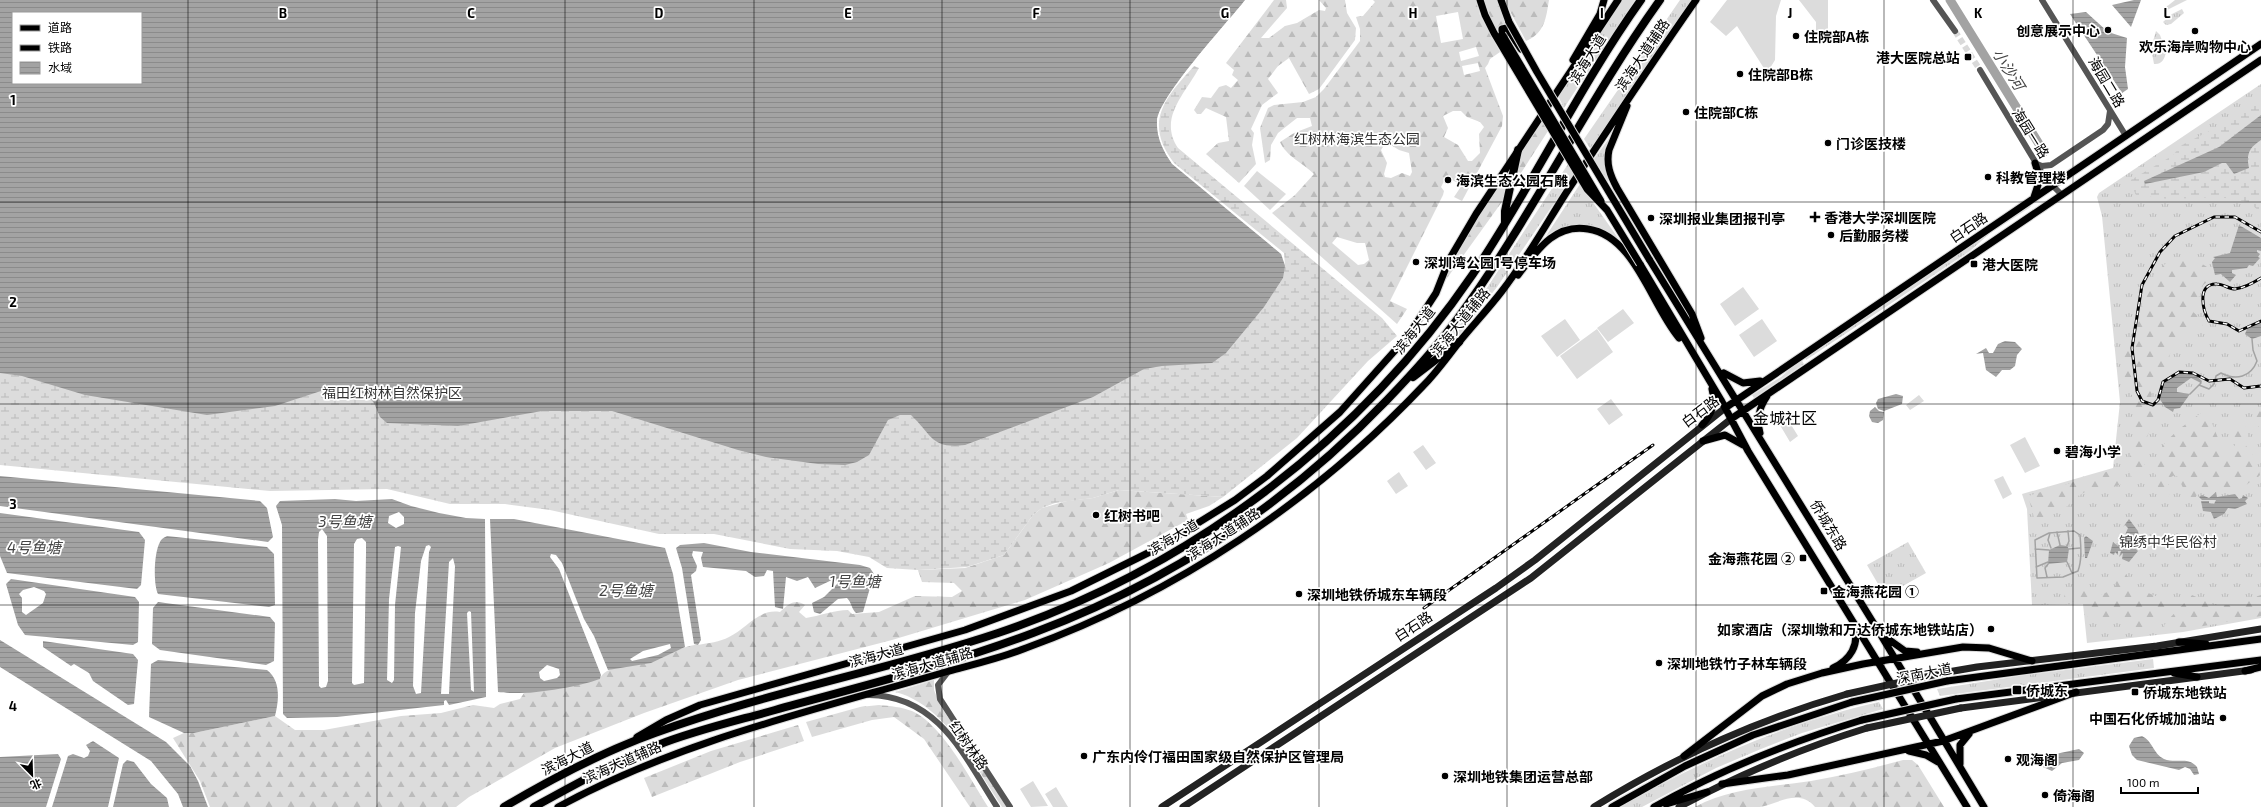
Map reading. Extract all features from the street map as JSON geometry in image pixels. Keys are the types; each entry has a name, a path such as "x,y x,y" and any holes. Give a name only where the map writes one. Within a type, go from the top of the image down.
{"highway":[{"name":"滨海大道","path":"504,807 566,772 622,746 711,714 944,650 1002,632 1076,602 1161,560 1241,510 1274,485 1355,414 1384,385 1445,312 1473,274 1505,224 1592,76 1641,0"},
{"name":"滨海大道","path":"534,807 596,774 658,745 709,728 973,654 1036,632 1126,593 1208,547 1281,497 1340,447 1394,392 1457,320 1483,282 1610,72 1660,0"},
{"path":"1505,224 1505,211 1518,150"},
{"path":"1394,392 1459,342"}],"main road":[{"path":"1480,0 1487,20 1498,41 1589,192 1607,210"},
{"path":"1501,0 1509,22 1536,72"},
{"path":"1556,93 1598,18 1604,0"},
{"name":"滨海大道辅路","path":"622,746 666,720 700,705 965,630 1071,591 1156,549 1235,500 1315,436 1363,388 1399,346 1436,293 1456,246 1618,0"},
{"name":"滨海大道辅路","path":"558,807 615,778 687,749 781,719 1023,650 1089,623 1180,576 1241,539 1302,494 1366,440 1425,384 1505,287 1635,89 1696,0"},
{"path":"1536,72 1508,30 1506,28 1502,29 1502,34 1607,210 1638,266 1710,381 1748,451 1967,807"},
{"name":"白石路","path":"1162,807 1496,588 1535,560 1702,425 1737,399 2261,44"},
{"name":"白石路","path":"1183,807 1531,578 1731,419 2261,60"},
{"name":"侨城东路","path":"1536,72 1686,320 1718,368 1880,632 1984,807"},
{"path":"1635,89 1612,140 1608,157 1610,174 1694,319 1704,346"},
{"path":"2033,214 2036,209 2030,200 2040,184 2035,163"},
{"path":"1505,287 1517,276 1539,247 1549,238 1576,228 1600,232 1619,245 1638,266"},
{"path":"1805,353 1804,361 1814,363"},
{"path":"1718,368 1729,378 1743,383 1754,383 1768,378"},
{"path":"1702,425 1709,417 1714,406 1710,381"},
{"path":"1763,441 1758,416 1762,403 1773,390"},
{"path":"1703,441 1725,435 1736,440 1748,451"},
{"path":"1822,673 1839,665 1853,650 1856,635 1852,619"},
{"path":"1594,807 1684,756 1786,714 1847,694 1942,673 2032,660 2179,642 2261,629"},
{"path":"1880,632 1905,651 1927,653"},
{"name":"深南大道","path":"1612,807 1685,766 1753,735 1852,702 1947,682 2261,639"},
{"path":"2179,642 2222,645"},
{"path":"1684,756 1762,696 1787,684 1822,673 1895,658 1975,647 1988,648 2032,660"},
{"path":"1655,807 1727,770 1798,741 1862,720 1896,711 1956,699 2261,660"},
{"path":"1679,807 1752,769 1802,749 1867,728 1961,708 2076,692 2197,678 2261,668"},
{"path":"2166,672 2197,678"},
{"path":"1722,784 1788,776 1944,741 1972,732 2076,692"},
{"path":"1961,770 1959,750 1964,739 1972,732"},
{"path":"1901,751 1919,752 1940,764"},
{"path":"1655,807 1707,792"}],"street":[{"path":"1933,0 1955,31"},
{"name":"海园二路","path":"2042,0 2126,136"},
{"name":"海园一路","path":"1980,70 2044,178 2062,194"},
{"path":"2035,163 2042,166 2051,165 2103,130 2110,120 2109,109"},
{"name":"红树林路","path":"949,671 940,680 938,685 940,699 1010,807"},
{"name":"红树林路","path":"867,695 898,698 918,707 933,717 951,736 997,807"}],"green space":[{"name":"福田红树林自然保护区","path":"0,0 1245,0 1181,78 1160,110 1157,127 1163,149 1172,164 1281,254 1285,265 1284,253 1174,163 1165,148 1160,135 1159,123 1162,111 1174,89 1194,66 1199,68 1181,97 1172,116 1171,126 1173,137 1178,148 1382,318 1397,336 1368,361 1297,438 1223,497 1119,490 1093,498 1055,503 1042,508 1033,515 1004,555 967,567 918,570 887,568 869,557 837,551 790,549 714,534 659,534 550,510 505,504 450,504 387,489 270,491 0,465"},
{"path":"1274,0 1286,0 1287,8 1261,38 1269,38 1285,26 1297,23 1319,10 1325,11 1326,8 1319,0 1345,0 1347,13 1356,28 1355,40 1319,89 1309,94 1289,58 1278,66 1268,79 1278,93 1262,105 1251,129 1254,133 1252,145 1256,164 1239,183 1206,154 1218,143 1229,141 1226,117 1206,108 1201,114 1197,114 1194,110 1202,97 1211,98 1219,87 1226,85 1231,88 1238,80 1232,75 1234,70 1226,63"},
{"name":"红树林海滨生态公园","path":"1373,0 1476,0 1480,15 1500,52 1490,59 1485,68 1503,116 1502,126 1462,201 1454,197 1462,185 1446,177 1441,187 1444,191 1443,195 1390,301 1407,309 1397,324 1272,213 1295,195 1314,174 1290,155 1280,142 1294,133 1312,126 1310,118 1297,118 1278,133 1271,145 1270,160 1265,163 1260,128 1268,108 1274,105 1303,102 1316,97 1324,89 1360,41 1360,29 1356,17 1363,16 1375,2","holes":["1458,12 1463,39 1441,43 1436,16","1476,47 1479,56 1461,61 1459,52","1478,63 1480,71 1464,75 1462,66","1453,111 1461,111 1467,117 1480,122 1484,127 1479,134 1480,153 1472,161 1468,161 1458,145 1444,137 1448,128 1443,116","1391,145 1399,150 1409,153 1412,172 1410,176 1402,173 1391,178 1385,177 1384,174 1387,163 1381,150 1383,147","1337,237 1357,243 1365,243 1369,260 1364,264 1358,265 1332,243"]},
{"path":"1484,0 1498,0 1505,24 1495,30"},
{"path":"1504,0 1549,0 1544,24 1537,34 1526,41"},
{"path":"1621,0 1635,0 1564,108 1557,94"},
{"path":"1680,0 1693,0 1591,150 1584,139"},
{"path":"1727,0 1781,0 1776,16 1775,60 1767,73 1737,26 1726,36 1710,22"},
{"path":"1799,0 1828,0 1828,30 1816,41 1816,22"},
{"path":"2175,0 2187,0 2167,10 2165,8"},
{"path":"2182,9 2184,13 2171,24 2166,25 2163,22 2172,14"},
{"path":"2156,31 2160,35 2166,52 2164,59 2161,62 2154,64 2151,48"},
{"name":"锦绣中华民俗村","path":"2261,84 2261,618 2183,632 2087,643 2083,604 2032,605 2027,509 2022,494 2113,468 2120,402 2102,216 2097,197 2099,193"},
{"path":"2261,100 2261,115 2219,147 2145,184 2204,172 2222,163 2226,163 2234,174 2247,158 2250,148 2261,140 2261,213 2249,202 2219,197 2169,199 2136,195 2129,181 2172,156 2182,145 2233,119"},
{"path":"1541,119 1548,131 1521,173 1518,172 1520,150"},
{"path":"1610,137 1607,148 1610,178 1608,182 1594,159"},
{"path":"1514,160 1504,199 1445,281 1457,248"},
{"path":"1568,164 1574,174 1497,287 1449,348 1430,363 1479,300"},
{"path":"1257,171 1286,194 1270,210 1244,186"},
{"path":"1580,184 1623,245 1606,231 1586,225 1566,227 1556,230 1546,236"},
{"path":"2030,204 2031,206 2029,208 1989,234 1970,251 1806,360 1805,357"},
{"path":"2173,257 2196,260 2207,267 2210,280 2203,285 2193,312 2198,316 2203,325 2190,330 2172,346 2169,358 2169,367 2154,383 2151,398 2160,415 2151,427 2145,442 2144,473 2139,479 2132,478 2127,468 2135,439 2133,425 2136,401 2125,386 2122,345 2135,336 2134,332 2139,321 2145,292 2150,281 2155,273"},
{"path":"1743,287 1759,309 1735,326 1720,304"},
{"path":"1623,309 1634,323 1608,342 1597,328"},
{"path":"1565,319 1580,340 1557,357 1541,336"},
{"path":"1762,319 1777,341 1754,357 1739,335"},
{"path":"1597,329 1613,352 1577,379 1560,356"},
{"path":"1801,359 1804,364 1754,398 1752,395 1781,377"},
{"path":"1919,395 1924,401 1910,410 1906,405"},
{"path":"1611,399 1623,415 1609,425 1597,409"},
{"path":"2206,409 2223,450 2236,445 2230,422 2244,422 2248,437 2245,443 2249,452 2255,456 2260,475 2239,489 2228,491 2212,490 2201,493 2196,496 2198,508 2190,503 2178,477 2175,475 2167,479 2170,494 2166,499 2160,497 2155,466 2161,449 2174,433"},
{"path":"2261,410 2261,427 2259,427 2252,419 2255,413"},
{"path":"1785,415 1798,436 1790,442 1777,420"},
{"path":"2025,437 2040,466 2025,473 2010,445"},
{"path":"1423,445 1436,463 1426,470 1413,452"},
{"path":"2116,469 2122,470 2123,477 2120,485 2085,492 2078,496 2064,509 2042,519 2034,517 2028,496"},
{"path":"1399,472 1408,486 1396,494 1387,481"},
{"path":"2003,476 2012,494 2003,499 1994,480"},
{"path":"1119,490 1223,497 1209,506 1186,514 1188,520 1109,563 1025,600 892,640 738,680 644,713 555,748 469,797 456,807 210,807 200,781 173,738 184,733 194,733 275,716 295,730 324,730 401,716 441,713 473,705 494,708 500,704 520,699 524,693 600,679 607,671 618,667 642,663 694,645 722,640 729,637 759,616 766,613 780,612 789,604 795,602 805,605 799,612 806,618 843,610 848,610 852,614 879,612 915,596 952,597 962,591 954,583 922,582 918,570 965,568 1004,555 1033,515 1042,508 1067,501 1093,498"},
{"path":"1908,542 1926,573 1885,596 1867,565"},
{"path":"2107,568 2124,572 2134,587 2172,603 2171,609 2157,615 2153,628 2133,630 2122,620 2088,619 2085,602 2064,601 2065,588 2088,587 2095,597 2110,591 2116,585"},
{"path":"2192,595 2214,605 2230,605 2261,595 2261,616 2180,630 2161,631 2167,621"},
{"path":"2153,659 2154,668 1940,696 1937,689 2025,675"},
{"path":"934,680 934,690 940,705 1007,807 1002,807 969,756 944,723 929,709 913,699 895,692"},
{"path":"1879,702 1883,709 1802,733 1761,749 1716,768 1642,807 1620,807 1682,774 1745,745 1811,721"},
{"path":"879,705 912,711 934,728 955,754 988,807 970,807 924,739 894,717 872,720 812,737 806,722 860,707"},
{"path":"798,725 804,741 740,762 652,797 644,778 711,751"},
{"path":"1903,760 1912,760 1918,765 1944,807 1815,807 1809,801 1795,798 1760,807 1695,807 1722,796 1737,792 1823,779"},
{"path":"1033,781 1048,806 1031,807 1020,789"},
{"path":"1056,787 1068,807 1053,807 1045,794"}],"water":[{"path":"0,0 1245,0 1195,60 1169,95 1160,110 1157,127 1163,149 1172,164 1281,254 1285,266 1283,278 1264,307 1226,353 1212,363 1162,366 1144,369 1093,397 965,445 954,446 939,443 929,435 911,415 900,415 888,420 869,455 857,462 845,465 818,464 766,457 738,450 612,411 542,411 458,426 387,423 380,417 374,403 367,395 345,386 324,390 275,406 207,415 85,395 22,376 0,373"},
{"path":"2141,0 2131,27 2112,5"},
{"path":"2086,12 2108,32 2127,38 2125,67 2128,89 2122,93 2070,14"},
{"path":"2261,115 2261,140 2249,152 2249,168 2234,174 2226,163 2222,163 2204,172 2145,184 2144,181 2219,147"},
{"path":"2239,225 2261,238 2261,251 2257,250 2260,254 2258,257 2260,258 2253,266 2249,265 2247,268 2232,270 2232,273 2236,275 2230,282 2221,274 2215,275 2212,262 2215,258 2213,257 2230,253"},
{"path":"2261,322 2261,336 2252,339 2245,334 2247,329"},
{"path":"2005,341 2015,342 2022,349 2017,355 2015,366 2010,370 2002,370 1996,377 1986,370 1983,353 1976,354 1986,348 1989,353 1993,353 1998,344"},
{"path":"2180,372 2194,374 2202,381 2201,383 2191,378 2177,388 2177,392 2190,394 2180,408 2174,409 2173,412 2165,407 2159,398 2163,384"},
{"path":"1896,394 1903,396 1902,404 1884,411 1878,409 1876,403 1878,399"},
{"path":"1875,407 1879,411 1884,412 1883,420 1878,423 1872,422 1869,416 1870,411"},
{"path":"0,476 260,501 267,508 273,537 268,542 0,506"},
{"path":"2216,492 2217,497 2235,494 2239,499 2242,498 2243,495 2248,498 2245,501 2247,504 2235,509 2228,508 2224,514 2214,519 2211,512 2203,511 2201,501 2209,501 2209,503 2214,504 2216,500 2202,500 2199,497 2202,495 2209,498"},
{"name":"3号鱼塘","path":"335,499 356,501 392,499 411,506 439,513 466,518 485,519 486,697 449,705 446,700 444,701 444,705 337,717 287,718 283,714 282,525 276,506 280,501","holes":["399,512 404,517 404,524 396,528 388,523 389,516","322,529 327,536 328,681 326,687 321,688 319,686 319,532","362,538 366,542 364,683 354,685 352,683 354,544 357,539","429,545 431,547 429,552 421,693 416,694 413,686 415,613 421,561 426,546","398,546 401,547 395,605 394,680 392,683 387,680 389,599 395,547","453,558 455,566 449,694 441,694 449,562","469,611 471,612 474,692 471,690 467,613"]},
{"name":"4号鱼塘","path":"0,513 139,532 145,540 141,585 137,589 7,573 0,556"},
{"name":"2号鱼塘","path":"490,519 514,519 665,548 673,574 685,647 651,663 608,670 594,636 584,619 562,563 556,555 551,554 550,557 559,569 601,675 600,679 577,685 535,692 498,692","holes":["670,644 671,648 658,655 632,661 630,659 643,651","547,665 559,669 560,675 557,678 544,681 540,678 539,672"]},
{"path":"2129,519 2138,531 2140,542 2135,544 2135,548 2138,551 2129,562 2122,559 2123,553 2119,557 2121,551 2118,551 2118,555 2115,552 2114,555 2110,553 2113,542 2118,546 2120,539 2125,535 2128,528 2125,525 2123,527"},
{"path":"167,536 267,547 274,554 275,605 269,607 158,594 155,583 156,553 161,541"},
{"path":"2086,536 2093,541 2087,558 2085,558 2084,538"},
{"name":"1号鱼塘","path":"704,543 751,552 860,565 870,568 874,574 863,612 856,613 847,598 838,599 820,614 814,612 812,603 824,597 838,583 834,579 815,588 808,577 797,581 786,577 783,609 775,607 773,571 767,570 764,576 755,577 746,571 703,567 701,558 703,552 693,551 692,555 697,566 696,571 691,575 701,640 698,645 694,644 682,568 676,548 680,545"},
{"path":"2060,545 2067,546 2069,549 2067,562 2048,564 2049,550"},
{"path":"11,579 135,597 139,602 138,642 133,645 25,635 18,625 6,584","holes":["34,587 44,591 46,594 43,603 26,615 22,612 22,598 19,594 23,590"]},
{"path":"158,602 270,617 275,623 274,661 266,665 160,650 152,644 153,608"},
{"path":"0,640 166,742 190,766 198,781 208,807 183,807 178,794 151,761 0,667"},
{"path":"43,641 133,654 138,660 134,704 128,705 93,681 89,673 74,664 71,666 43,647"},
{"path":"158,660 267,670 272,674 277,685 278,697 275,716 194,733 184,733 149,717 151,664"},
{"path":"2142,736 2149,741 2160,757 2173,761 2190,762 2197,767 2199,774 2194,775 2190,769 2185,767 2179,770 2137,760 2132,755 2129,746 2134,738"},
{"path":"93,741 119,758 108,807 52,807 68,756 73,754 84,758 88,756 90,751 86,745"},
{"path":"2079,749 2084,753 2079,760 2062,763 2052,771 2043,767 2042,763 2046,756"},
{"path":"58,754 61,759 46,807 0,807 0,757"},
{"path":"127,760 134,762 151,784 167,798 169,807 113,807 123,764"}],"waterway":[{"name":"小沙河","path":"1950,0 2044,152"},
{"path":"2201,383 2199,385 2209,389 2214,384 2216,376 2221,373 2232,377 2237,377 2251,371 2257,361 2253,350 2252,339"},
{"path":"2190,394 2199,385"},
{"path":"2067,546 2069,541 2068,531"},
{"path":"2074,531 2080,535 2081,558 2078,571 2063,577 2037,578 2035,540 2049,533 2074,531"},
{"path":"2057,532 2060,545"},
{"path":"2050,533 2048,540 2051,548"},
{"path":"2069,549 2080,548"},
{"path":"2035,549 2049,550"},
{"path":"2036,567 2048,562"},
{"path":"2067,562 2072,573"},
{"path":"2047,577 2045,568 2048,564"}],"tunnel":[{"path":"1955,31 1980,70"}],"railway":[{"path":"2261,232 2235,217 2214,217 2175,236 2160,252 2142,285 2132,348 2137,391 2142,401 2153,405 2158,400 2163,382 2179,372 2193,373 2209,381 2230,379 2244,388 2261,386"},
{"path":"2261,278 2235,289 2219,284 2210,285 2206,288 2203,298 2203,305 2209,321 2227,324 2239,331 2261,321"},
{"path":"1424,608 1653,445"}],"place":[{"name":"创意展示中心","path":"2108,30"},
{"name":"欢乐海岸购物中心","path":"2195,31"},
{"name":"住院部A栋","path":"1796,36"},
{"name":"港大医院总站","path":"1968,57"},
{"name":"住院部B栋","path":"1740,74"},
{"name":"住院部C栋","path":"1686,112"},
{"name":"门诊医技楼","path":"1828,143"},
{"name":"科教管理楼","path":"1988,177"},
{"name":"海滨生态公园石雕","path":"1448,180"},
{"name":"香港大学深圳医院","path":"1815,217"},
{"name":"深圳报业集团报刊亭","path":"1651,218"},
{"name":"后勤服务楼","path":"1831,235"},
{"name":"深圳湾公园1号停车场","path":"1416,262"},
{"name":"港大医院","path":"1974,264"},
{"name":"碧海小学","path":"2057,451"},
{"name":"红树书吧","path":"1096,515"},
{"name":"金海燕花园 ②","path":"1803,558"},
{"name":"金海燕花园 ①","path":"1824,591"},
{"name":"深圳地铁侨城东车辆段","path":"1299,594"},
{"name":"如家酒店（深圳墩和万达侨城东地铁站店）","path":"1991,629"},
{"name":"深圳地铁竹子林车辆段","path":"1659,663"},
{"name":"侨城东","path":"2017,690"},
{"name":"侨城东地铁站","path":"2135,692"},
{"name":"中国石化侨城加油站","path":"2223,718"},
{"name":"广东内伶仃福田国家级自然保护区管理局","path":"1084,756"},
{"name":"观海阁","path":"2008,759"},
{"name":"深圳地铁集团运营总部","path":"1445,776"},
{"name":"倚海阁","path":"2045,795"}],"district":[{"name":"金城社区","path":"1785,417"}]}
